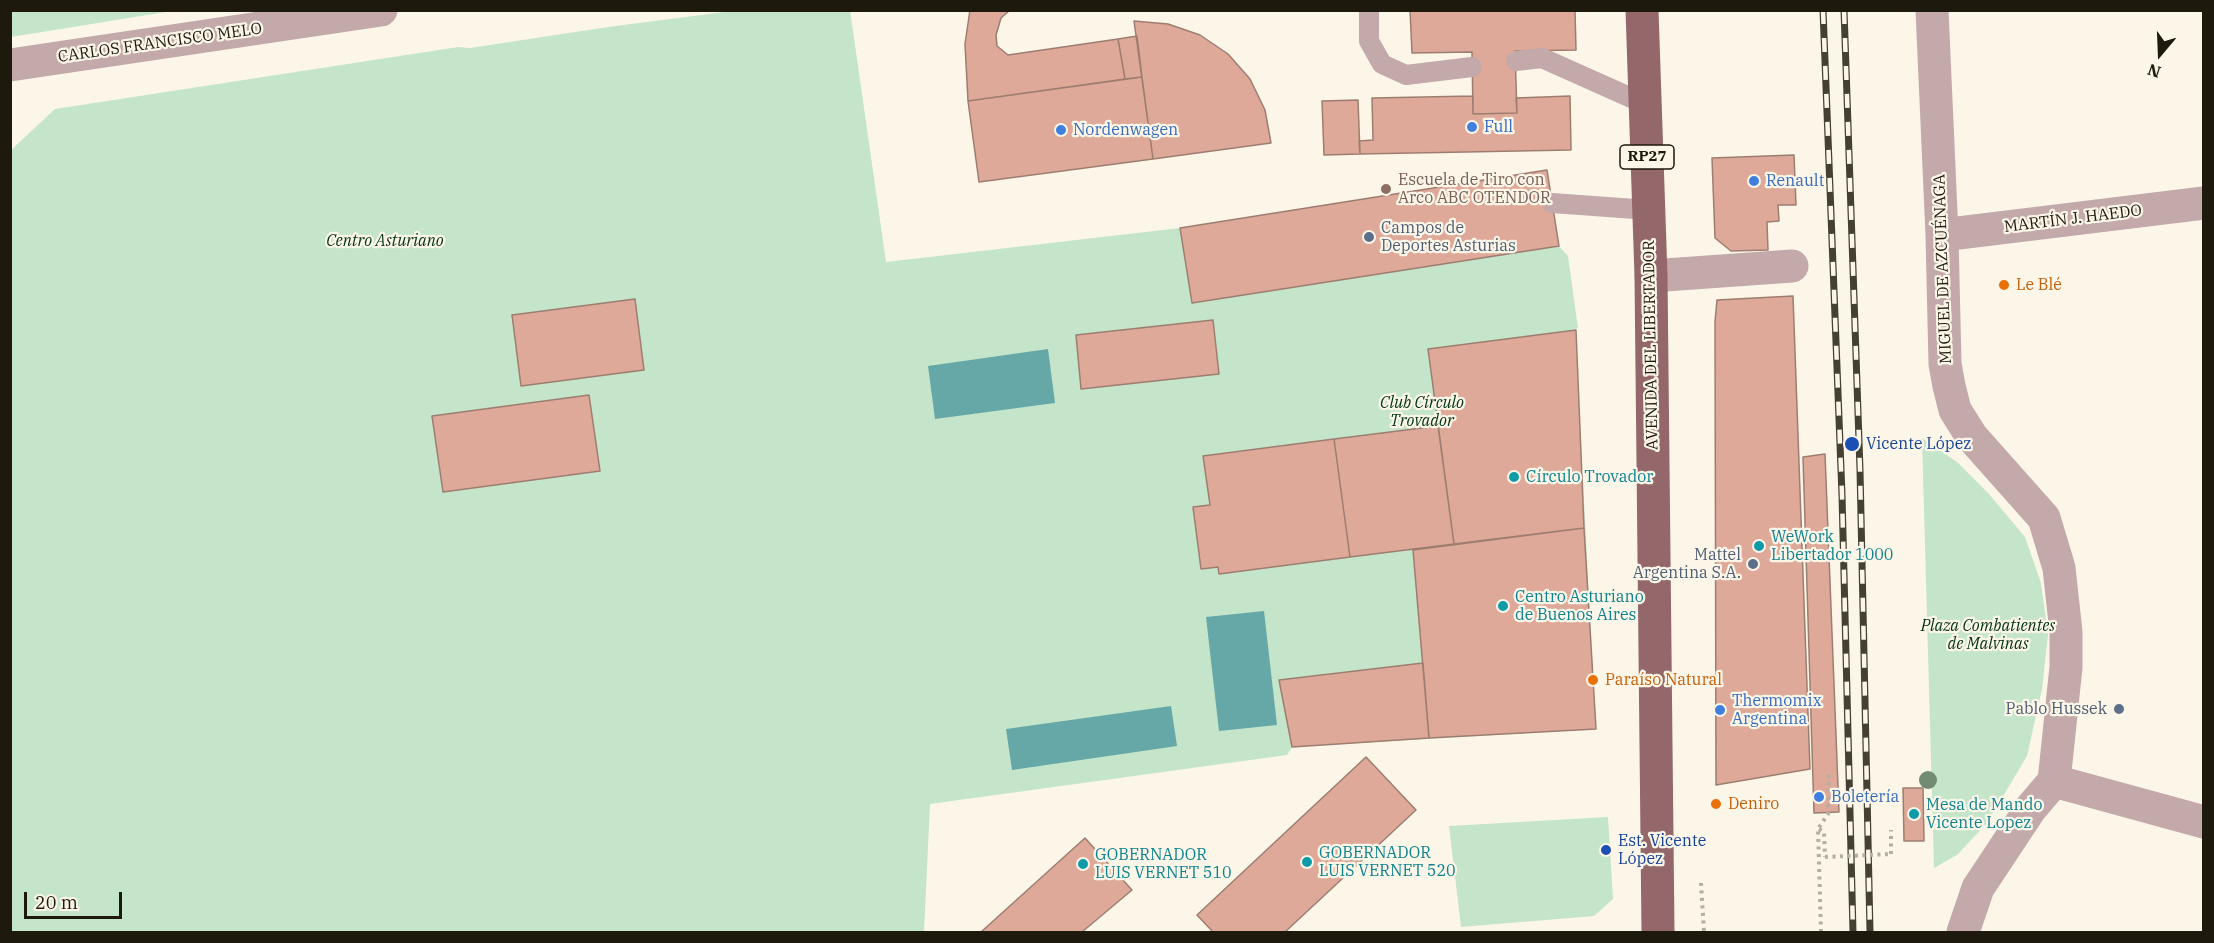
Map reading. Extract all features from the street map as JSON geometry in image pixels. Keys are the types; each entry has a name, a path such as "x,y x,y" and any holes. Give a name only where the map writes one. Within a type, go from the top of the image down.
{"main road":[{"name":"AVENIDA DEL LIBERTADOR","path":"1642,10 1651,276 1658,933"}],"street":[{"name":"CARLOS FRANCISCO MELO","path":"10,65 381,10"},
{"name":"MIGUEL DE AZCUÉNAGA","path":"1932,10 1945,364 1955,411 1972,437 2044,518 2059,568 2066,632 2066,668 2054,781"},
{"name":"MARTÍN J. HAEDO","path":"1942,235 2204,203"},
{"path":"1651,276 1792,266"},
{"path":"1963,933 1978,888 2031,808 2054,781 2204,822"}],"lane":[{"path":"1369,10 1369,42 1382,64 1389,68 1406,75 1472,67"},
{"path":"1515,62 1542,54 1645,104"},
{"path":"1552,203 1649,210"}],"path":[{"path":"1821,933 1818,829 1828,814 1829,774"},
{"path":"1818,829 1824,832 1825,856 1891,854 1891,830"},
{"path":"1701,883 1704,933"}],"green space":[{"path":"11,10 172,10 172,11 11,37"},
{"path":"740,10 850,10 886,262 1180,228 1547,170 1559,246 1568,256 1578,328 1575,329 1596,729 1292,747 1287,755 930,804 924,932 11,932 11,150 55,109 458,47 470,48"},
{"name":"Plaza Combatientes de Malvinas","path":"1922,438 1957,462 1989,494 2025,537 2041,583 2048,635 2042,689 2027,756 1987,823 1957,855 1934,868"},
{"path":"1608,817 1613,899 1594,916 1461,927 1449,826"}],"water":[{"path":"1048,349 1055,403 935,419 928,366"},
{"path":"1264,611 1277,725 1219,731 1206,617"},
{"path":"1171,706 1177,746 1012,770 1006,729"}],"building":[{"path":"970,10 1010,10 1001,18 996,35 997,46 1008,55 1118,39 1125,79 968,101 965,44"},
{"path":"1410,10 1575,10 1576,50 1515,51 1517,113 1473,114 1472,52 1412,53"},
{"name":"Nordenwagen","path":"1134,21 1168,24 1200,35 1228,54 1250,79 1265,110 1271,143 1153,159"},
{"path":"1137,36 1142,77 1125,79 1118,39"},
{"name":"Nordenwagen","path":"1142,77 1153,159 979,182 968,101"},
{"name":"Full","path":"1473,96 1473,114 1517,113 1516,98 1570,96 1571,150 1360,154 1359,141 1373,140 1372,98"},
{"path":"1358,100 1360,154 1324,155 1322,101"},
{"name":"Renault","path":"1794,155 1796,205 1778,205 1779,221 1767,222 1768,250 1731,251 1715,238 1712,158"},
{"name":"Campos de Deportes Asturias","path":"1547,170 1559,246 1192,303 1180,228"},
{"name":"WeWork Libertador 1000","path":"1793,296 1810,769 1716,785 1715,322 1717,300"},
{"path":"635,299 644,370 521,386 512,315"},
{"path":"1213,320 1219,374 1081,389 1076,335"},
{"name":"Círculo Trovador","path":"1576,330 1584,528 1454,544 1428,349"},
{"path":"589,395 600,471 443,492 432,416"},
{"path":"1438,426 1454,544 1350,557 1334,439"},
{"path":"1334,439 1350,557 1219,574 1218,567 1201,569 1193,507 1210,505 1203,456"},
{"path":"1825,454 1839,812 1814,813 1803,457"},
{"name":"Centro Asturiano de Buenos Aires","path":"1584,528 1596,729 1429,738 1413,550"},
{"path":"1423,663 1429,738 1292,747 1279,680"},
{"name":"GOBERNADOR LUIS VERNET 520","path":"1366,757 1416,810 1285,932 1213,932 1197,915"},
{"name":"Mesa de Mando Vicente Lopez","path":"1903,788 1923,788 1924,841 1904,841"},
{"name":"GOBERNADOR LUIS VERNET 510","path":"1085,838 1132,890 1082,932 981,932"}],"railway":[{"path":"1823,10 1842,495 1853,932"},
{"path":"1844,10 1860,470 1870,932"}],"place":[{"name":"Full","path":"1472,127"},
{"name":"Nordenwagen","path":"1061,130"},
{"name":"Renault","path":"1754,181"},
{"name":"Escuela de Tiro con Arco ABC OTENDOR","path":"1386,189"},
{"name":"Campos de Deportes Asturias","path":"1369,237"},
{"name":"Le Blé","path":"2004,285"},
{"name":"Vicente López","path":"1852,444"},
{"name":"Círculo Trovador","path":"1514,477"},
{"name":"WeWork Libertador 1000","path":"1759,546"},
{"name":"Mattel Argentina S.A.","path":"1753,564"},
{"name":"Centro Asturiano de Buenos Aires","path":"1503,606"},
{"name":"Paraíso Natural","path":"1593,680"},
{"name":"Pablo Hussek","path":"2119,709"},
{"name":"Thermomix Argentina","path":"1720,710"},
{"name":"Boletería","path":"1819,797"},
{"name":"Deniro","path":"1716,804"},
{"name":"Mesa de Mando Vicente Lopez","path":"1914,814"},
{"name":"Est. Vicente López","path":"1606,850"},
{"name":"GOBERNADOR LUIS VERNET 520","path":"1307,862"},
{"name":"GOBERNADOR LUIS VERNET 510","path":"1083,864"}],"park label":[{"name":"Centro Asturiano","path":"385,241"},
{"name":"Club Círculo Trovador","path":"1422,412"}]}
